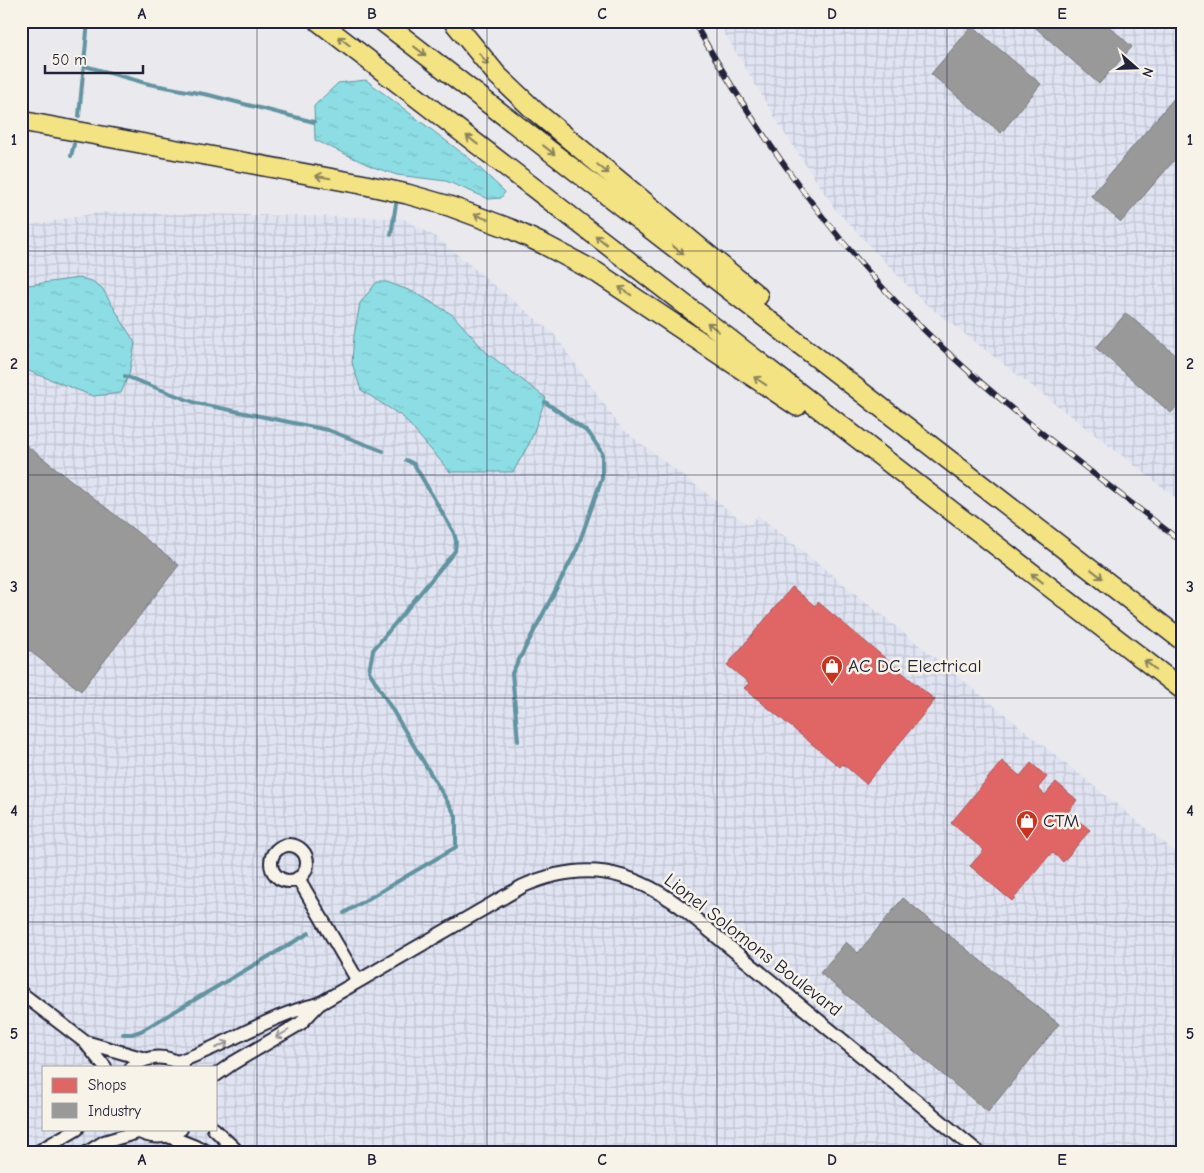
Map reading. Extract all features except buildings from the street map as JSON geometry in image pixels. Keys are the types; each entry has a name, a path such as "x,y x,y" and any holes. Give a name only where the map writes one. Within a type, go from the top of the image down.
{"highway":[{"path":"318,21 1183,690"},
{"path":"382,21 1183,641"},
{"path":"453,21 498,75 575,146 1067,551"},
{"path":"21,121 398,192 476,215 545,245 596,272 814,417 904,474"}],"street":[{"name":"Lionel Solomons Boulevard","path":"218,1073 233,1062 302,1023 319,1004 523,886 542,878 573,871 590,871 621,875 660,892 681,907 978,1152"},
{"path":"298,878 358,981"},
{"path":"21,993 86,1042 104,1066"},
{"name":"Lionel Solomons Boulevard","path":"180,1064 295,1009 319,1004"},
{"path":"86,1042 145,1059"},
{"path":"134,1066 145,1059 158,1057 180,1064"},
{"path":"38,1152 75,1130"},
{"path":"88,1152 104,1142 136,1130 150,1136 168,1136 208,1152"},
{"path":"168,1136 179,1130"},
{"path":"215,1130 238,1152"}],"shaded area":[{"path":"717,21 1183,21 1183,503 922,301 835,209 783,131"},
{"path":"102,212 402,218 436,237 554,334 622,429 748,525 758,515 1183,858 1183,1152 21,1152 21,227"}],"water":[{"path":"366,80 470,159 505,192 501,198 489,199 446,181 397,175 373,167 315,140 314,106 338,83"},
{"path":"79,278 92,281 102,288 135,343 129,374 121,393 93,396 21,368 21,286"},
{"path":"377,282 387,282 416,293 453,315 487,353 546,398 530,442 513,472 450,472 403,417 361,390 352,363 354,336 360,303"}],"waterway":[{"path":"79,116 88,21"},
{"path":"85,66 149,84 209,95 314,122"},
{"path":"71,156 74,144"},
{"path":"391,235 396,204"},
{"path":"125,376 196,403 328,430 383,451"},
{"path":"518,741 512,673 577,549 602,478 602,453 589,433 545,402"},
{"path":"344,913 456,847 456,816 369,671 373,650 455,551 456,541 454,533 414,464 406,460"},
{"path":"123,1034 141,1031 309,933"}],"railway":[{"path":"693,21 764,136 816,208 873,277 936,342 970,373 1039,431 1183,543"}],"place":[{"name":"AC DC Electrical","path":"832,685"},
{"name":"CTM","path":"1027,840"}]}
